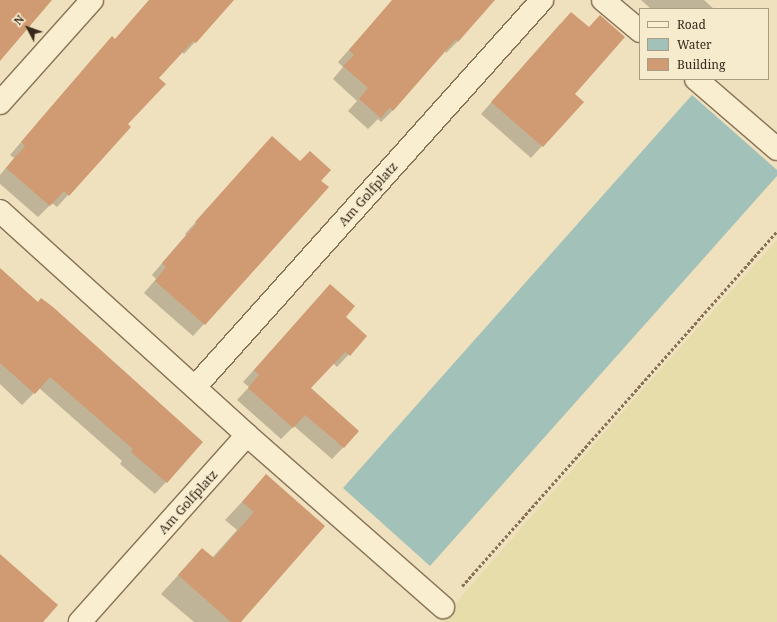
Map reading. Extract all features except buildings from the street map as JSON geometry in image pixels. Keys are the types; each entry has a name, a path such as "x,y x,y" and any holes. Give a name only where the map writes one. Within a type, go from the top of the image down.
{"street":[{"path":"0,103 92,0"},
{"name":"Am Golfplatz","path":"195,387 542,0"},
{"path":"604,0 639,30"},
{"path":"697,80 777,149"},
{"path":"0,212 247,435 443,607"},
{"name":"Am Golfplatz","path":"80,622 247,435"}],"path":[{"path":"443,607 777,231"}],"shaded area":[{"path":"777,240 777,622 439,622 641,391"}],"water":[{"path":"692,95 777,170 777,176 430,566 343,488"}]}
